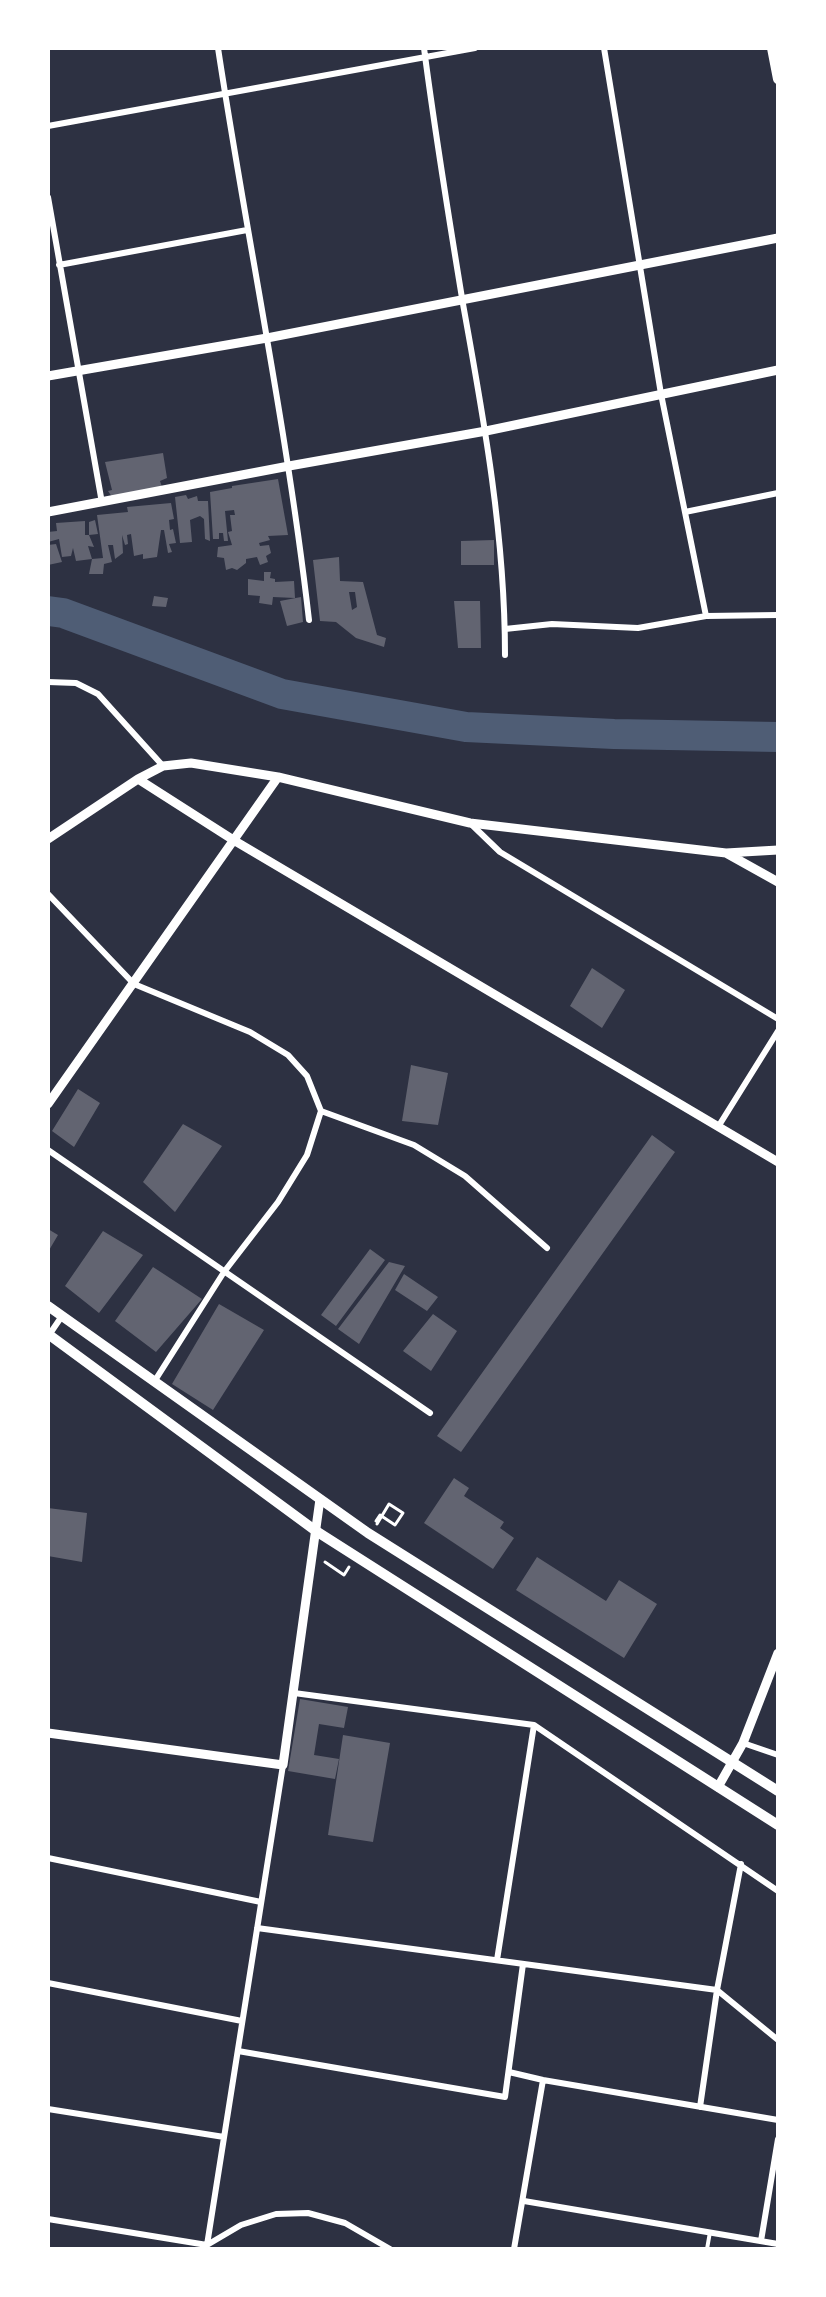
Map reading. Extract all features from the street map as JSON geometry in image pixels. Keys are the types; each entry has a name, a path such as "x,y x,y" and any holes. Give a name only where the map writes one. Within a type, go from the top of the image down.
{"main road":[{"path":"772,48 778,79"},
{"path":"48,1306 368,1533 778,1791"},
{"path":"48,1335 316,1531 778,1826"}],"street":[{"path":"218,48 247,231 289,466 309,620"},
{"path":"424,48 486,431 501,540 505,655"},
{"path":"48,126 475,48"},
{"path":"604,48 661,394 706,616"},
{"path":"48,197 102,503"},
{"path":"59,265 247,231"},
{"path":"48,376 267,338 778,238"},
{"path":"48,512 486,431 778,370"},
{"path":"685,512 778,493"},
{"path":"505,629 552,624 638,628 706,616 778,615"},
{"path":"48,682 75,683 98,694 163,766"},
{"path":"48,839 138,779 163,766 190,763 278,777 470,823 726,853 778,850"},
{"path":"48,1104 278,777"},
{"path":"138,779 235,841 778,1162"},
{"path":"470,823 500,852 778,1019"},
{"path":"726,853 778,882"},
{"path":"48,894 134,984 250,1032 288,1055 307,1076 321,1111 307,1155 278,1202 224,1272 153,1382"},
{"path":"718,1127 778,1031"},
{"path":"321,1111 414,1145 465,1176 547,1248"},
{"path":"48,1150 430,1413"},
{"path":"48,1335 62,1316"},
{"path":"205,2247 294,1694 320,1499"},
{"path":"718,1787 743,1743 778,1653"},
{"path":"294,1694 534,1725 778,1891"},
{"path":"497,1960 534,1725"},
{"path":"48,1733 283,1765"},
{"path":"743,1743 778,1755"},
{"path":"48,1858 261,1902"},
{"path":"700,2107 717,1990 741,1864"},
{"path":"257,1928 717,1990 778,2040"},
{"path":"238,2051 505,2097 523,1964"},
{"path":"48,1983 242,2021"},
{"path":"509,2072 543,2080 778,2120"},
{"path":"514,2249 543,2080"},
{"path":"48,2109 224,2137"},
{"path":"761,2241 778,2139"},
{"path":"524,2201 778,2244"},
{"path":"48,2218 205,2247 241,2225 276,2214 308,2213 345,2223 390,2249"}],"lane":[{"path":"707,2249 710,2232"}],"path":[{"path":"313,1555 344,1575"}],"building":[{"path":"163,453 167,478 160,481 162,487 112,497 108,491 112,490 105,462"},
{"path":"278,479 288,535 268,536 270,540 259,543 260,546 269,545 271,553 266,556 268,562 260,565 257,557 246,559 246,563 237,570 232,568 226,570 224,558 217,557 218,547 232,545 228,532 232,531 230,515 235,515 234,510 225,511 228,541 224,541 223,533 219,533 219,539 213,539 210,492"},
{"path":"186,495 188,499 197,496 198,501 208,501 210,541 205,539 204,519 200,516 190,520 192,542 180,543 175,497"},
{"path":"171,503 174,519 169,520 170,530 173,529 176,543 169,544 172,552 168,553 164,530 161,530 157,557 143,559 143,554 134,556 131,534 127,535 128,544 125,545 122,535 123,553 115,559 113,545 108,545 112,562 104,564 103,574 89,574 92,559 103,558 97,515 128,512 127,507"},
{"path":"95,520 98,534 89,535 89,522"},
{"path":"85,521 85,535 89,535 94,547 88,546 92,559 76,561 73,548 71,556 62,557 59,539 48,542 48,532 57,531 56,523"},
{"path":"494,540 494,565 461,565 461,541"},
{"path":"56,544 62,562 48,565 48,545"},
{"path":"339,557 340,581 363,582 377,635 386,638 384,647 356,638 336,622 320,621 313,560","holes":["349,592 355,592 357,607 352,610"]},
{"path":"264,572 271,572 270,578 275,579 275,582 294,581 295,598 273,597 272,605 259,603 260,596 248,595 248,579 264,581"},
{"path":"154,596 168,598 166,607 152,606"},
{"path":"301,597 303,622 287,626 280,601"},
{"path":"454,601 480,601 481,648 458,648"},
{"path":"592,968 625,990 602,1028 570,1006"},
{"path":"411,1065 448,1073 438,1125 402,1121"},
{"path":"78,1089 100,1103 74,1147 52,1131"},
{"path":"183,1124 222,1146 175,1212 143,1182"},
{"path":"652,1135 675,1152 461,1452 437,1436"},
{"path":"48,1229 58,1235 48,1252"},
{"path":"103,1231 143,1255 99,1313 65,1286"},
{"path":"370,1249 385,1260 336,1326 321,1315"},
{"path":"389,1262 405,1266 359,1344 338,1329"},
{"path":"153,1267 202,1299 156,1352 115,1321"},
{"path":"404,1274 438,1297 427,1311 395,1290"},
{"path":"219,1304 264,1330 213,1410 172,1384"},
{"path":"433,1314 457,1331 431,1371 403,1351"},
{"path":"454,1478 469,1488 464,1496 504,1522 500,1528 514,1538 493,1569 424,1523"},
{"path":"48,1508 87,1513 82,1562 48,1556"},
{"path":"537,1557 606,1601 619,1580 657,1604 624,1658 516,1590"},
{"path":"300,1699 348,1707 344,1728 319,1724 314,1755 339,1759 335,1779 288,1771"},
{"path":"343,1735 390,1743 373,1842 328,1835"}],"waterway":[{"path":"48,611 63,613 282,694 466,727 614,734 778,737"}]}
